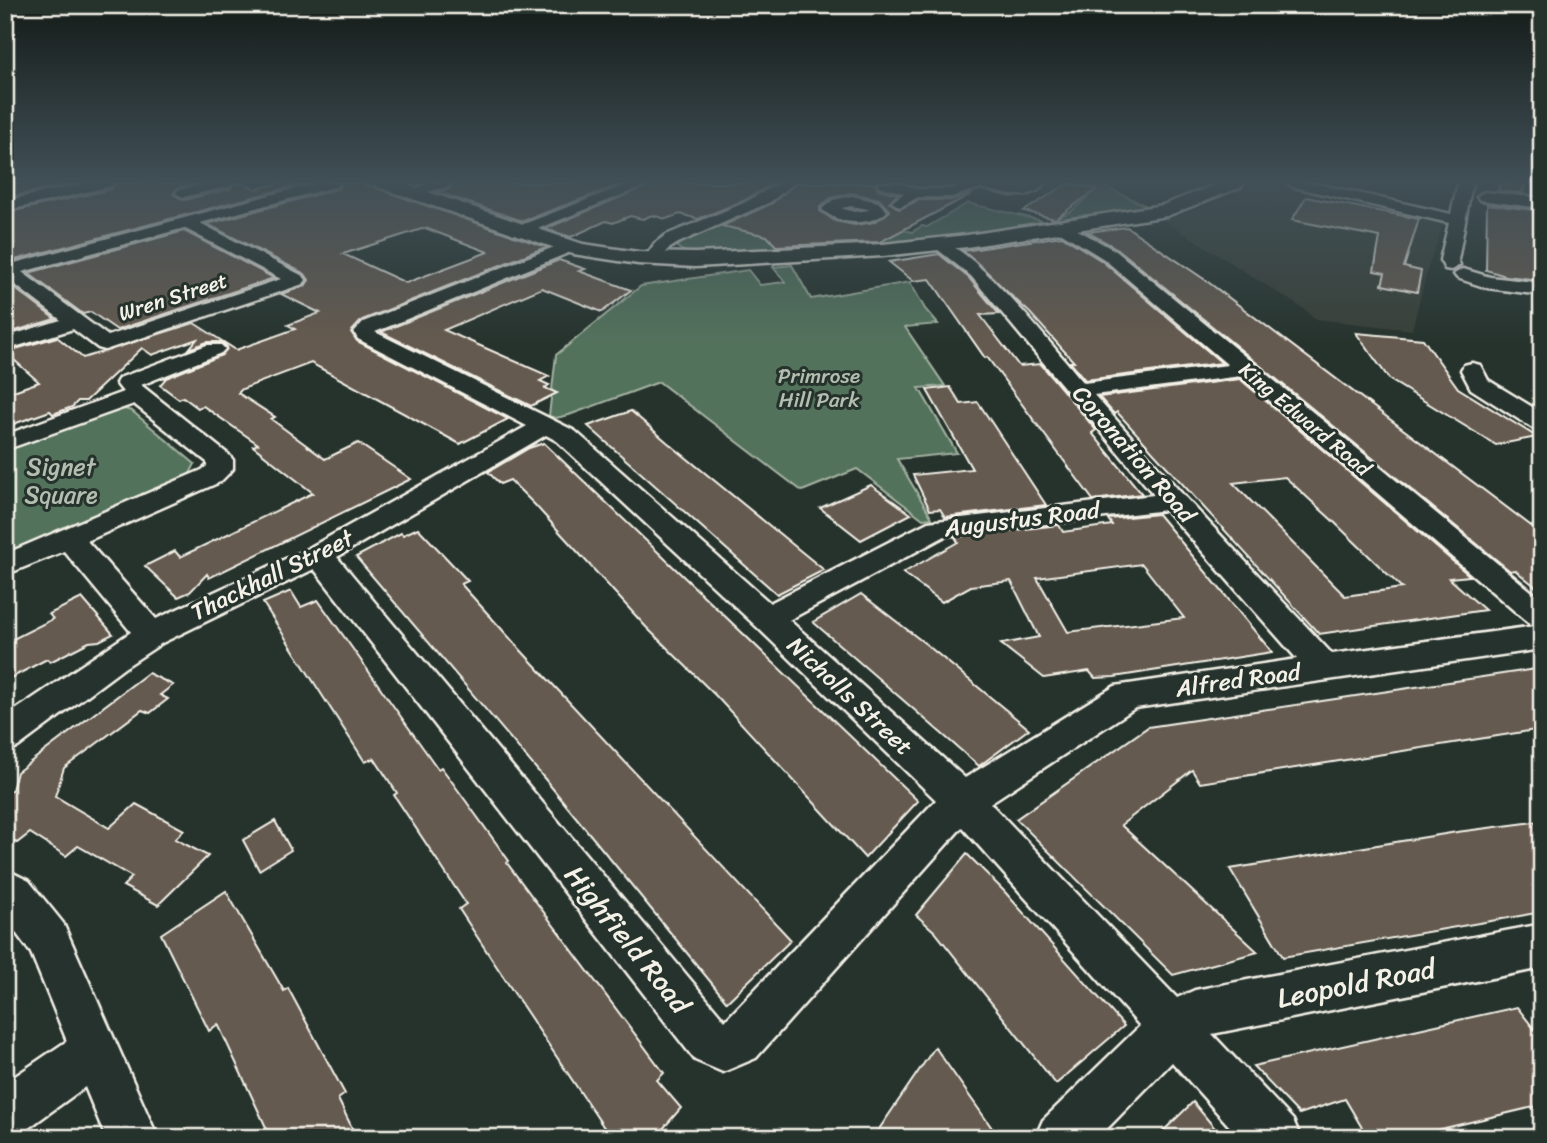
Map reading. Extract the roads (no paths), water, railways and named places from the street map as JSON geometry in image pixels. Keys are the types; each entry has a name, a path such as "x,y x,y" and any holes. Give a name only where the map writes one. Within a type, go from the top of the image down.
{"street":[{"path":"6,270 132,236"},
{"name":"Wren Street","path":"75,322 105,344 297,280 213,236"},
{"path":"535,236 596,253 653,259 729,260 940,245 999,236"},
{"path":"653,259 661,247 678,236"},
{"name":"King Edward Road","path":"1078,236 1110,256 1542,617"},
{"path":"1457,236 1454,266 1487,282 1542,289"},
{"name":"Coronation Road","path":"940,245 977,272 1174,501 1324,667"},
{"name":"Nicholls Street","path":"567,247 370,326 364,332 365,335 566,436 962,800 1275,1138"},
{"path":"6,270 75,322"},
{"path":"5,344 75,322"},
{"path":"5,565 211,476 220,469 220,460 137,395 127,383 214,349"},
{"path":"1079,390 1246,369"},
{"path":"1472,370 1479,384 1542,424"},
{"path":"5,443 137,395"},
{"name":"Thackhall Street","path":"5,737 112,659 151,635 319,555 546,425"},
{"name":"Augustus Road","path":"766,618 938,528 1174,501"},
{"path":"69,538 151,635"},
{"name":"Highfield Road","path":"319,555 718,1047 731,1046 738,1041 962,800"},
{"name":"Alfred Road","path":"962,800 1127,696 1542,637"},
{"path":"5,890 13,895 43,930 132,1138"},
{"name":"Leopold Road","path":"1061,1138 1173,1028 1195,1014 1542,946"},
{"path":"5,1114 96,1050"}],"park label":[{"name":"Primrose Hill Park","path":"819,388"},
{"name":"Signet Square","path":"61,481"}]}
